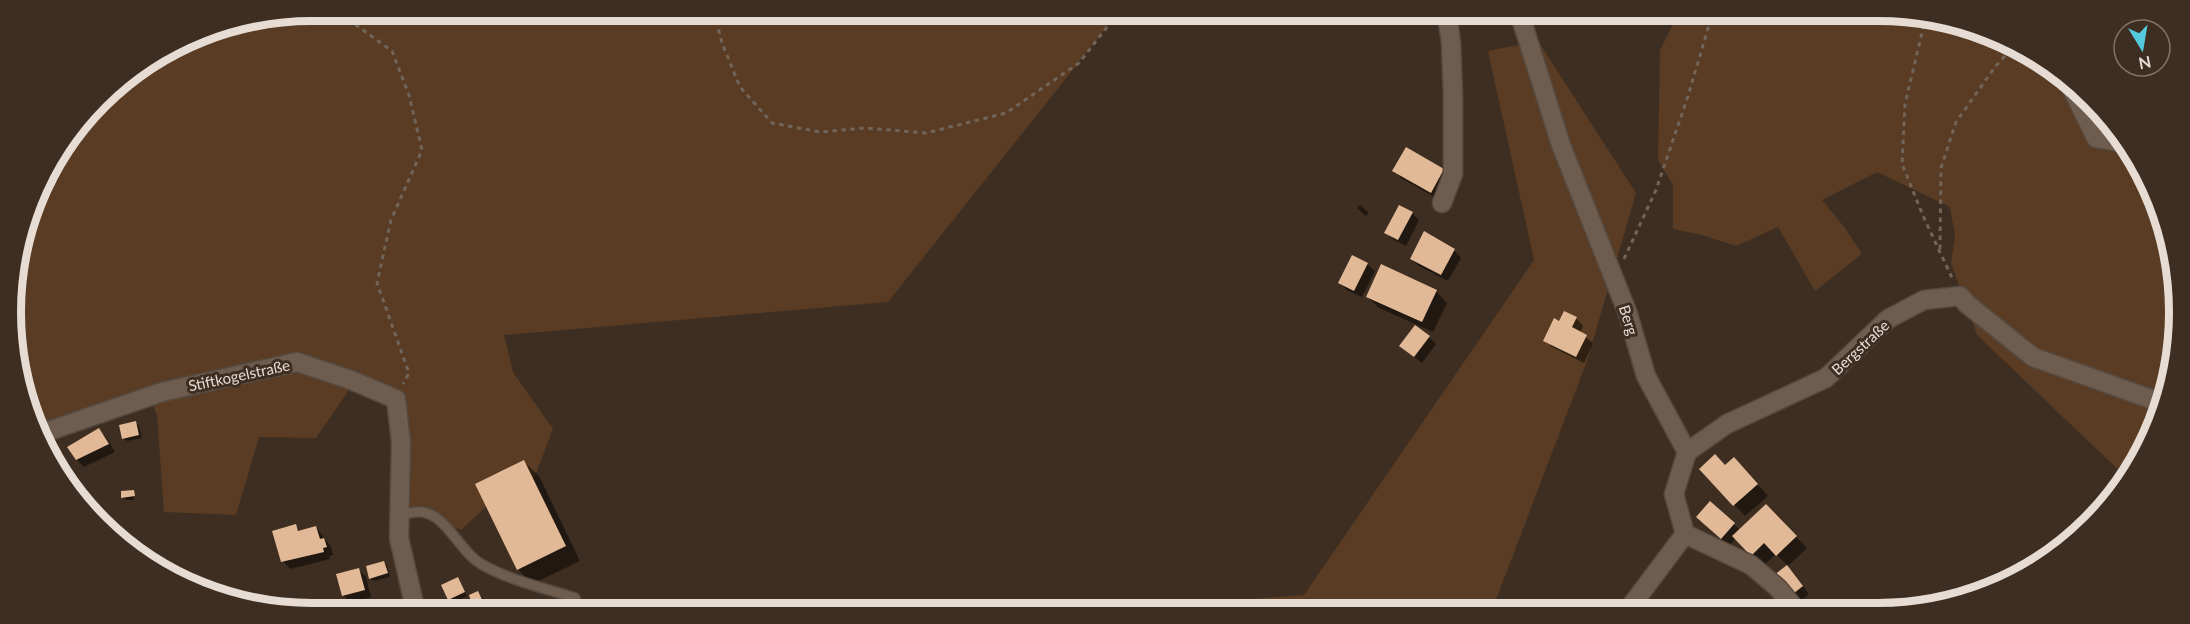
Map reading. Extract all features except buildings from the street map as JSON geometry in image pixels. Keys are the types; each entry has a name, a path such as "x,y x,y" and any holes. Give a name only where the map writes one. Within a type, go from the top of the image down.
{"street":[{"path":"1442,203 1453,174 1453,95 1448,21"},
{"name":"Berg","path":"1522,21 1561,145 1628,314 1646,376 1687,452"},
{"path":"2077,100 2096,138 2114,141"},
{"path":"1960,297 2033,357 2155,401"},
{"name":"Bergstraße","path":"1687,452 1727,424 1826,378 1888,319 1924,300 1960,297"},
{"name":"Stiftkogelstraße","path":"47,432 162,392 297,362 351,380 396,399"},
{"path":"396,399 401,442 399,538 414,603"},
{"path":"1684,534 1674,494 1687,452"},
{"path":"1633,603 1684,534"},
{"path":"1684,534 1751,565 1778,588 1790,603"}],"lane":[{"path":"399,515 421,512 433,515 467,554 481,564 498,573 575,598"}],"path":[{"path":"350,21 392,51 409,95 422,150 391,220 376,283 409,373 396,399"},
{"path":"716,21 722,43 740,87 772,123 820,132 865,128 926,133 1006,113 1078,63 1112,21"},
{"path":"1614,279 1656,190 1710,21"},
{"path":"1924,25 1905,105 1902,164 1960,297"},
{"path":"1940,251 1941,168 1956,123 1995,67 2009,52"}],"shaded area":[{"path":"312,21 1112,21 888,302 504,335 513,372 553,429 528,494 491,502 461,530 404,507 404,400 358,377 316,438 259,437 236,515 164,512 157,415 145,388 68,424 49,437 36,406 23,350 21,312 23,274 36,218 51,183 70,150 106,106 135,81 166,60 218,36 274,23"},
{"path":"1675,21 1916,23 1972,36 2007,51 2040,70 2070,93 2109,135 2139,183 2154,218 2167,274 2169,312 2167,350 2159,387 2154,406 2139,441 2121,472 1977,335 1951,263 1955,236 1950,207 1877,172 1822,200 1845,228 1862,254 1815,291 1778,227 1736,246 1673,229 1673,185 1658,160 1660,50"},
{"path":"1538,41 1636,193 1587,361 1495,603 1196,603 1304,595 1534,260 1488,51"}]}
